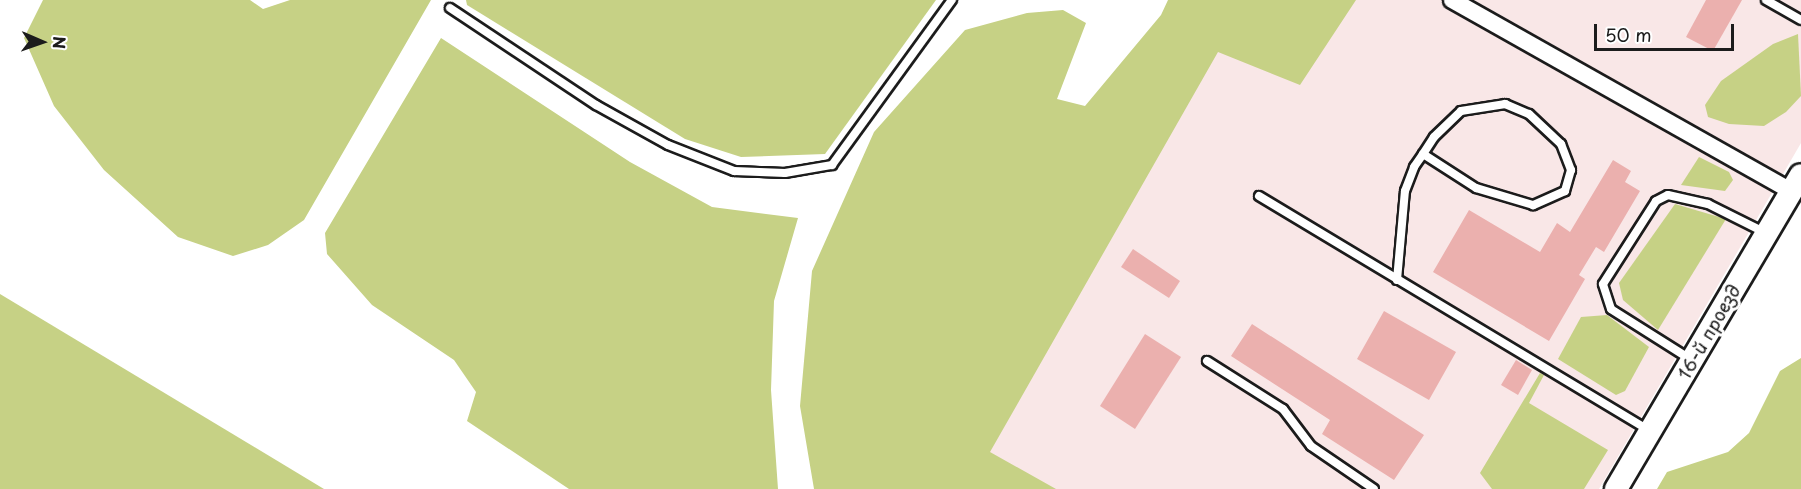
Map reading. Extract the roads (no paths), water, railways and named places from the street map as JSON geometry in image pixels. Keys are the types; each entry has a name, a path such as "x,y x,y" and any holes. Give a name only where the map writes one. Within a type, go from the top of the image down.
{"street":[{"path":"1452,0 1796,183"},
{"name":"16-й проезд","path":"1616,489 1796,183"}],"lane":[{"path":"450,9 596,105 668,145 734,171 785,173 832,165 952,0"},
{"path":"1766,0 1801,20"},
{"path":"1397,280 1405,191 1423,154 1434,137 1461,111 1505,104 1529,114 1561,144 1571,170 1565,191 1533,205 1476,188 1423,154"},
{"path":"1693,361 1611,309 1603,284 1656,201 1668,195 1708,204 1767,233"},
{"path":"1259,196 1650,432"},
{"path":"1207,361 1283,409 1311,446 1374,489"}]}
